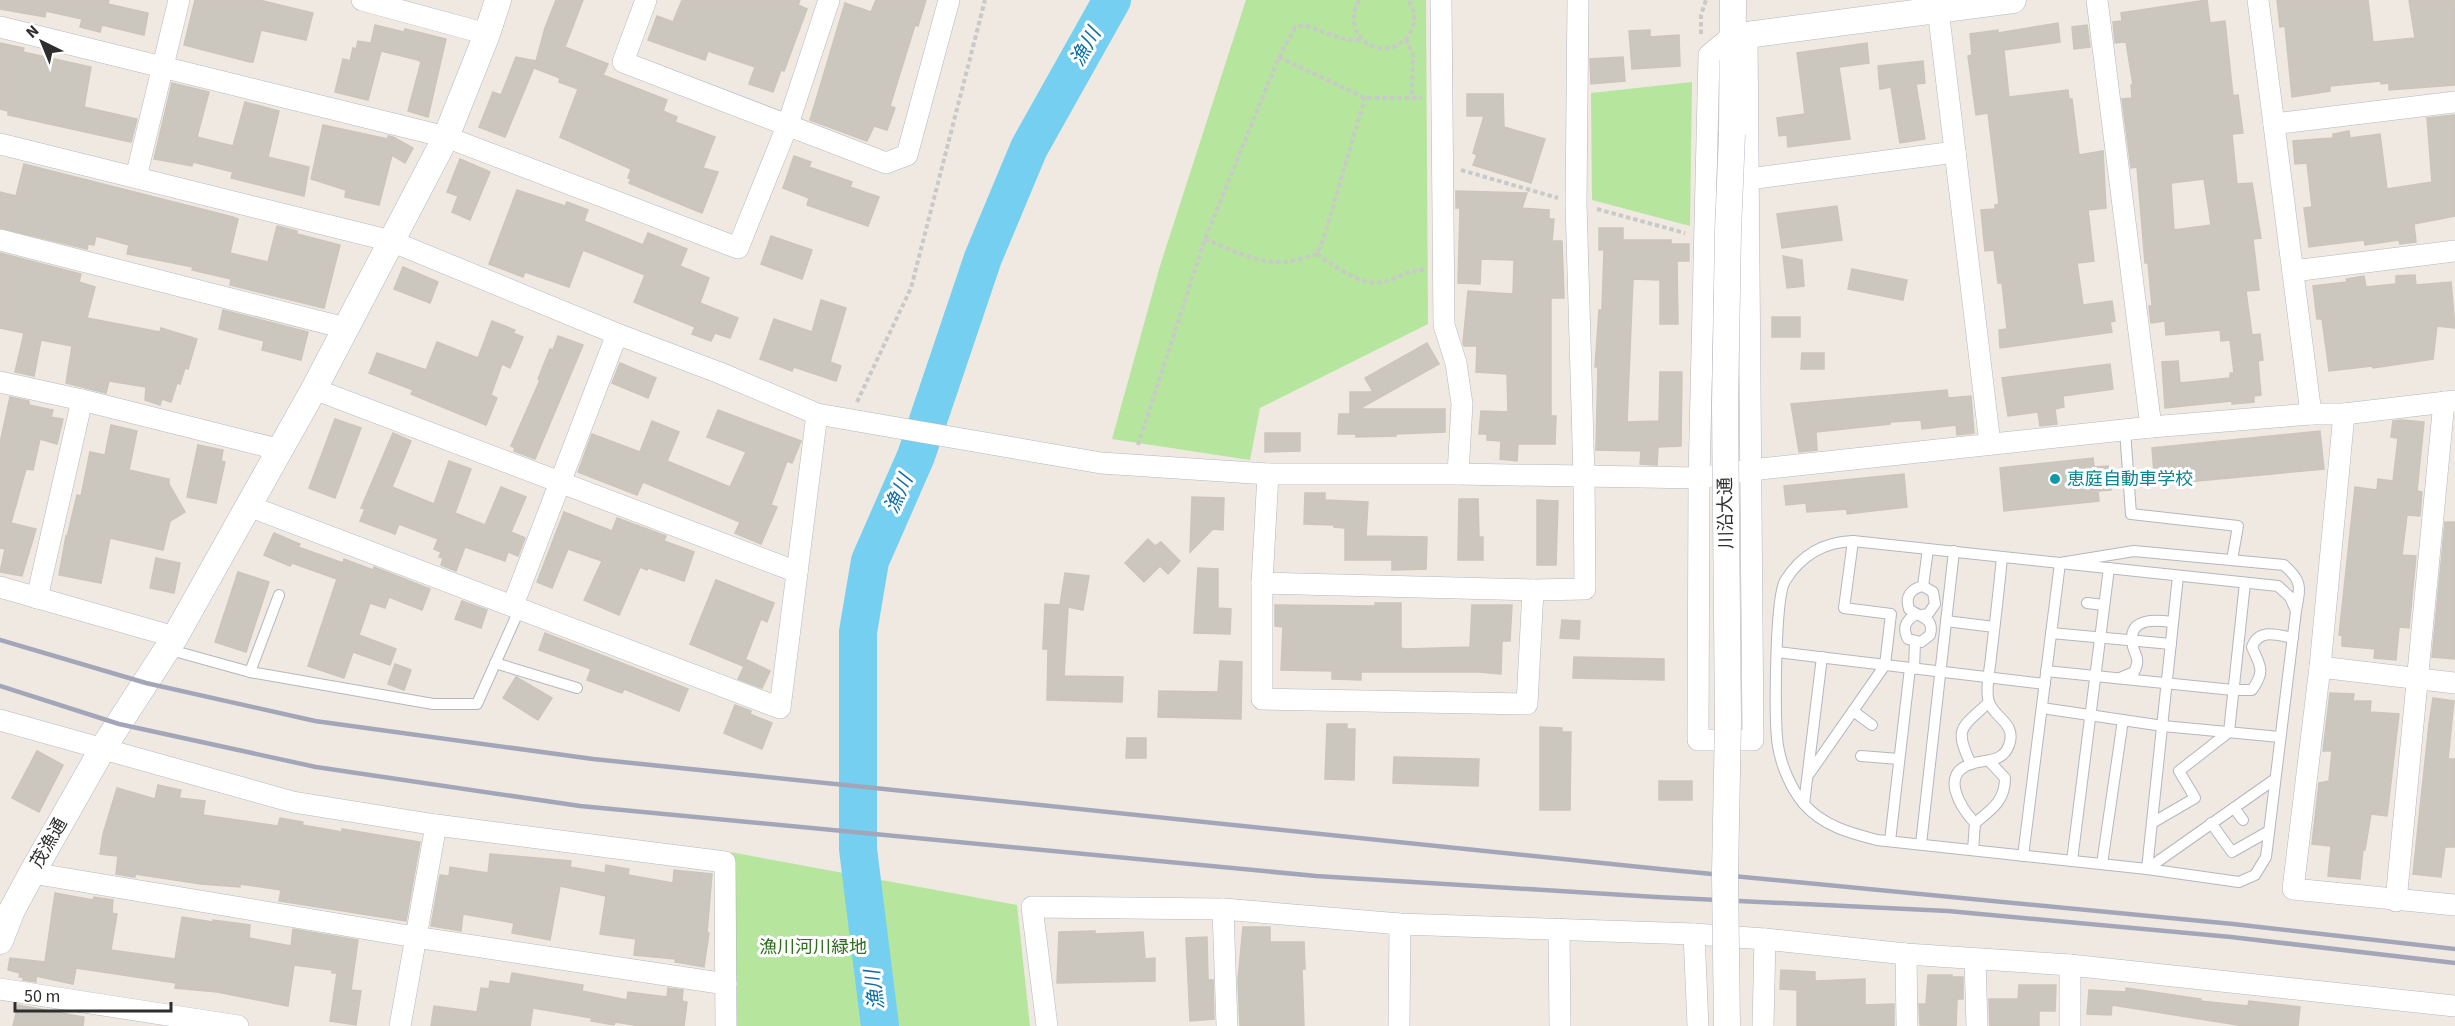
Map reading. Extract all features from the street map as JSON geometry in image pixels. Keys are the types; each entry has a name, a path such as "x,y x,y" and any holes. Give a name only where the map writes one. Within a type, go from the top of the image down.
{"street":[{"path":"136,177 180,0"},
{"path":"362,0 487,34"},
{"name":"茂漁通","path":"0,941 12,910 103,747 171,643 314,389 446,136 487,34 498,0"},
{"path":"645,0 623,62 886,163 907,155 949,0"},
{"path":"0,27 446,136 738,248 788,124 830,0"},
{"path":"1441,0 1444,325 1456,363 1462,404 1458,474"},
{"path":"1262,584 1533,590 1585,589 1576,203 1578,0"},
{"name":"川沿大通","path":"1727,1026 1725,874 1728,722 1725,406 1728,231 1732,134 1740,35 1733,0"},
{"path":"1740,35 1749,179 1753,740 1698,740 1699,478 1709,55 1740,35 2013,0"},
{"path":"2097,0 2151,427"},
{"path":"2258,0 2312,414"},
{"path":"1938,9 1990,444"},
{"path":"2274,124 2455,102"},
{"path":"0,144 390,241 817,414 1101,463 1268,474 1699,478 1751,470 2151,427 2312,414 2344,414 2450,401 2416,679 2396,901"},
{"path":"1749,179 1955,152"},
{"path":"0,240 345,328"},
{"path":"2294,271 2455,251"},
{"path":"516,607 560,481 617,334"},
{"path":"0,382 281,450"},
{"path":"314,389 797,572"},
{"path":"37,598 82,400"},
{"path":"249,506 780,708 817,414"},
{"path":"2344,414 2320,667 2293,889 2396,901 2455,905"},
{"path":"1268,474 1262,584 1262,699 1527,704 1533,590"},
{"path":"0,587 171,643"},
{"path":"2320,667 2455,683"},
{"path":"0,720 293,802 436,825 725,862 726,1026"},
{"path":"400,1026 436,825"},
{"path":"32,873 415,937 726,984"},
{"path":"1047,1026 1032,907 1223,909 1400,924 1694,934 1906,954 2070,965 2455,1006"},
{"path":"1223,909 1227,1026"},
{"path":"1400,924 1400,1026"},
{"path":"1559,929 1560,1026"},
{"path":"1694,934 1698,1026"},
{"path":"1763,1026 1765,939"},
{"path":"1906,954 1907,1026"},
{"path":"1975,959 1977,1026"},
{"path":"2070,965 2070,1026"},
{"path":"0,989 238,1026"}],"lane":[{"path":"2125,430 2131,514 2238,526 2232,560"},
{"path":"2060,563 2134,551 2284,565 2296,576 2300,587 2266,857 2255,876 2239,882 2147,869 1890,841 1844,831 1827,824 1804,804 1789,780 1778,746 1778,624 1784,583 1797,566 1816,550 1832,542 1853,541 1954,551 2002,557 2278,586 2290,597 2296,611"},
{"path":"1809,774 1885,665 1891,614 1844,608 1853,541"},
{"path":"1923,586 1928,549"},
{"path":"1921,844 1954,551"},
{"path":"1975,823 1961,808 1954,784 1961,769 1971,764 1990,762 2004,752 2009,746 2011,735 2007,725 1989,702 1989,677 2002,557"},
{"path":"2023,856 2060,563"},
{"path":"2072,861 2109,568"},
{"path":"2147,869 2178,576"},
{"path":"2152,823 2195,798 2179,771 2229,732 2245,583"},
{"path":"1919,615 1909,609 1906,602 1909,594 1915,588 1923,586 1933,592 1935,604 1928,614 1919,615 1909,619 1905,625 1908,639 1915,642 1926,639 1932,629 1930,623 1919,615"},
{"path":"250,672 279,595"},
{"path":"2087,603 2104,605"},
{"path":"171,643 250,672 433,704 477,704 516,607"},
{"path":"2119,678 2134,672 2138,664 2132,640 2133,631 2138,625 2150,619 2172,622"},
{"path":"1946,621 1994,627"},
{"path":"2051,633 2171,644"},
{"path":"2046,671 2252,690 2262,665 2252,647 2255,639 2261,634 2293,638"},
{"path":"1890,841 1915,642"},
{"path":"1777,652 2045,684"},
{"path":"1804,804 1822,657"},
{"path":"495,663 577,688"},
{"path":"1971,764 1961,744 1960,735 1966,723 1989,702"},
{"path":"2042,708 2163,726 2280,736"},
{"path":"1853,711 1872,725"},
{"path":"2102,864 2122,720"},
{"path":"1861,756 1899,759"},
{"path":"1973,850 1975,823 2001,800 2005,788 2005,778 1990,762"},
{"path":"2147,869 2275,779"},
{"path":"2234,808 2243,820"},
{"path":"2211,824 2232,852 2269,831"}],"path":[{"path":"849,419 911,288 985,0"},
{"path":"1359,0 1353,11 1354,27 1362,40"},
{"path":"1135,455 1205,238 1279,57 1295,28 1304,25 1344,39 1362,40 1376,48 1392,48 1406,39 1414,25 1414,9 1408,0"},
{"path":"1701,38 1701,15 1706,0"},
{"path":"1406,39 1413,55 1412,98"},
{"path":"1279,57 1365,98 1443,98"},
{"path":"1317,254 1365,98"},
{"path":"1443,164 1686,233"},
{"path":"1205,238 1250,257 1273,262 1288,262 1317,254 1361,279 1375,283 1412,269 1444,270"}],"green space":[{"path":"1246,0 1426,0 1428,324 1260,408 1250,460 1112,439 1160,266"},
{"path":"1692,82 1690,226 1592,200 1591,93"},
{"name":"漁川河川緑地","path":"730,852 1017,905 1030,1026 737,1026"}],"building":[{"path":"0,0 109,0 108,4 148,13 144,35 102,25 100,32 80,27 82,19 46,11 45,17 0,9"},
{"path":"195,0 259,0 313,13 306,40 261,30 253,62 250,62 184,45"},
{"path":"556,0 583,0 565,47 608,64 603,75 667,100 663,111 677,117 675,122 715,137 703,168 718,172 702,213 629,183 631,169 560,137 578,89 559,82 560,78 534,68 535,65 505,137 479,127 493,92 501,95 516,57 536,61"},
{"path":"682,0 800,0 798,5 807,9 784,71 781,70 773,92 749,84 755,67 708,51 705,60 648,40 657,16 673,22"},
{"path":"876,0 926,0 918,26 915,25 890,106 895,108 887,130 874,126 867,141 810,120 845,3 871,12"},
{"path":"2207,0 2210,23 2225,21 2233,96 2238,95 2243,133 2232,134 2237,184 2252,183 2261,238 2253,239 2259,290 2246,291 2252,335 2260,334 2263,360 2258,361 2261,395 2254,396 2254,402 2232,404 2232,401 2165,408 2162,362 2178,361 2180,383 2230,378 2230,373 2234,373 2230,340 2221,341 2220,330 2166,335 2165,321 2151,323 2149,306 2152,306 2148,263 2145,263 2137,167 2131,168 2122,99 2132,98 2131,85 2133,85 2126,42 2115,43 2113,22 2122,21 2121,13","holes":["2204,179 2211,225 2174,230 2171,183"]},
{"path":"2277,0 2368,0 2373,42 2415,38 2409,0 2455,0 2455,85 2389,90 2389,83 2381,84 2381,81 2330,86 2330,91 2292,97 2285,26 2280,27"},
{"path":"2058,23 2060,42 2004,50 2009,97 2068,90 2069,99 2072,99 2079,155 2103,151 2106,208 2088,210 2094,261 2077,263 2083,305 2112,301 2115,321 2110,322 2112,332 2000,348 1999,330 2007,329 2002,283 1998,283 1994,250 1985,251 1981,210 1995,209 1995,205 1999,204 1988,113 1976,115 1968,56 1972,55 1970,34 1998,30 1998,33"},
{"path":"375,25 404,32 405,29 446,39 428,117 408,111 421,62 418,60 381,51 368,100 335,92 343,59 350,61 353,48 356,49 358,41 371,43"},
{"path":"2087,25 2090,47 2074,49 2072,27"},
{"path":"1650,30 1650,37 1679,35 1680,66 1632,69 1629,31"},
{"path":"0,43 24,48 23,52 91,67 84,107 137,119 131,142 8,115 8,111 0,109"},
{"path":"1867,43 1869,63 1839,67 1850,139 1788,147 1787,135 1779,136 1777,118 1805,114 1797,53"},
{"path":"1623,57 1625,81 1591,84 1590,59"},
{"path":"1923,61 1925,83 1916,84 1925,139 1900,143 1891,87 1880,89 1878,66"},
{"path":"172,83 209,92 197,137 233,146 245,102 279,111 268,157 309,167 304,196 231,178 233,172 193,162 192,166 154,159"},
{"path":"1467,94 1503,94 1504,127 1545,139 1531,183 1473,165 1477,155 1473,153 1484,116 1467,116"},
{"path":"2455,115 2455,216 2414,224 2416,242 2400,244 2399,240 2365,245 2364,240 2309,247 2304,208 2312,207 2307,163 2295,164 2293,141 2333,138 2333,134 2349,131 2350,138 2380,134 2387,189 2432,182 2427,118"},
{"path":"323,125 388,139 388,136 393,137 413,148 405,163 392,155 379,205 345,197 346,190 311,179"},
{"path":"794,156 811,162 809,167 852,182 850,187 879,197 868,226 807,205 809,198 783,188"},
{"path":"460,159 490,172 470,220 452,212 458,196 447,192"},
{"path":"24,164 238,219 230,253 268,262 277,226 297,231 297,234 340,245 324,308 230,285 231,279 192,270 193,267 127,254 129,245 96,236 94,245 88,244 87,249 0,228 0,192 16,196"},
{"path":"517,190 565,206 567,202 588,210 584,221 643,245 648,233 687,249 680,266 709,278 700,303 738,318 730,338 715,333 711,341 692,334 695,327 634,302 645,275 583,250 569,287 525,272 523,277 489,264"},
{"path":"1456,191 1527,193 1522,208 1549,210 1549,219 1554,219 1552,241 1562,241 1564,298 1551,298 1551,416 1556,416 1555,444 1518,444 1517,461 1500,459 1501,441 1487,440 1487,434 1479,434 1481,411 1508,412 1507,374 1476,372 1477,346 1464,346 1463,343 1468,291 1513,294 1514,260 1481,259 1480,284 1458,283 1460,208 1456,208"},
{"path":"1837,206 1842,240 1782,248 1777,214"},
{"path":"1599,228 1623,228 1623,240 1671,240 1671,244 1689,244 1689,261 1677,261 1678,324 1660,324 1660,280 1633,279 1627,422 1659,421 1660,372 1682,372 1681,446 1658,447 1657,465 1640,464 1641,451 1596,450 1598,367 1595,367 1599,310 1602,310 1604,250 1599,250"},
{"path":"771,236 812,250 802,279 761,264"},
{"path":"0,253 81,274 79,282 95,287 87,318 160,332 161,328 197,339 188,369 185,368 180,384 177,383 171,402 162,399 160,405 145,400 146,387 109,381 106,393 66,383 72,346 41,340 34,376 15,372 24,333 0,328"},
{"path":"1783,256 1802,260 1804,286 1787,288"},
{"path":"403,267 438,282 430,303 394,289"},
{"path":"1852,269 1907,280 1903,300 1848,289"},
{"path":"2415,275 2416,285 2451,282 2455,328 2437,326 2433,359 2373,368 2372,366 2329,371 2322,319 2317,319 2313,286 2347,282 2346,279 2364,276 2366,287 2396,284 2396,276"},
{"path":"821,300 846,308 830,362 841,366 836,381 794,367 792,371 760,359 774,319 812,332"},
{"path":"223,310 308,332 301,360 262,350 264,341 219,329"},
{"path":"1772,317 1800,317 1800,337 1772,337"},
{"path":"492,321 515,330 513,333 523,337 510,368 502,364 491,395 497,398 486,425 411,394 413,390 369,373 377,353 426,370 437,342 478,358"},
{"path":"558,336 583,345 535,459 514,451 515,448 511,446 540,380 538,379 550,349 553,350"},
{"path":"1427,343 1439,364 1359,409 1445,409 1445,432 1356,437 1356,434 1338,434 1339,414 1350,414 1350,392 1373,392 1365,378"},
{"path":"1802,353 1824,353 1824,369 1801,369"},
{"path":"620,363 656,378 648,398 612,383"},
{"path":"2110,364 2113,389 2063,396 2064,407 2055,409 2057,424 2040,426 2038,412 2008,416 2002,378"},
{"path":"1947,390 1948,398 1971,396 1974,433 1957,435 1956,425 1922,429 1921,420 1890,422 1890,424 1816,432 1817,450 1799,452 1791,404"},
{"path":"10,397 29,401 29,405 53,410 51,417 63,419 57,444 40,439 33,470 26,469 11,523 36,529 22,576 0,572 5,549 0,548 0,443"},
{"path":"718,410 801,441 792,463 787,461 771,505 777,507 761,544 735,533 740,522 643,482 637,495 578,472 592,434 640,452 652,421 679,432 667,461 730,487 746,452 707,437"},
{"path":"335,419 361,428 335,498 309,488"},
{"path":"2393,421 2424,422 2417,491 2422,492 2420,516 2407,515 2402,555 2416,556 2409,628 2399,627 2396,660 2374,658 2375,649 2342,646 2342,635 2339,635 2355,487 2377,490 2378,479 2393,481 2398,438 2391,437"},
{"path":"111,425 137,431 129,470 169,479 169,484 185,512 170,521 163,550 110,538 101,583 59,575 66,536 77,495 81,496 90,452 105,455"},
{"path":"2320,431 2324,469 2155,485 2152,448"},
{"path":"393,433 411,441 392,487 434,504 449,461 471,469 455,513 485,525 501,487 526,497 511,532 525,538 518,556 508,552 505,561 465,547 456,571 441,565 443,558 439,557 441,552 434,549 438,539 399,524 395,534 360,521 365,509 361,508"},
{"path":"1265,433 1300,433 1300,451 1265,452"},
{"path":"198,445 223,450 221,461 225,462 216,503 187,497"},
{"name":"恵庭自動車学校","path":"2093,458 2094,467 2108,466 2111,490 2098,491 2099,501 2004,511 2000,468"},
{"path":"1904,474 1907,507 1847,514 1847,509 1807,512 1806,503 1786,505 1784,486"},
{"path":"1305,493 1325,493 1325,500 1368,502 1366,536 1427,537 1426,569 1392,570 1392,560 1345,560 1345,528 1334,527 1334,525 1304,524"},
{"path":"1192,497 1224,498 1223,530 1213,529 1190,552"},
{"path":"1459,499 1478,499 1479,537 1483,537 1483,560 1458,560"},
{"path":"1537,500 1558,501 1556,565 1537,565"},
{"path":"564,512 612,531 617,518 666,536 664,541 694,552 684,581 640,567 619,615 584,600 602,561 568,549 552,588 537,582"},
{"path":"2445,522 2455,522 2455,659 2432,657"},
{"path":"274,533 300,544 298,547 343,563 344,559 373,570 374,567 430,589 422,610 389,597 385,608 370,603 359,635 396,649 390,665 353,652 344,678 308,666 337,579 292,563 290,566 264,555"},
{"path":"1148,539 1155,546 1161,542 1180,561 1168,574 1160,566 1144,582 1125,563"},
{"path":"156,558 180,563 174,593 150,588"},
{"path":"1198,568 1218,569 1218,608 1231,609 1230,634 1194,633"},
{"path":"238,572 269,582 246,652 215,642"},
{"path":"1065,573 1089,576 1083,610 1068,607 1064,676 1123,677 1122,702 1047,700 1048,649 1043,649 1045,604 1060,605"},
{"path":"716,580 774,603 767,622 761,619 743,666 690,644"},
{"path":"462,601 487,610 481,628 455,619"},
{"path":"1375,603 1401,603 1401,648 1406,649 1470,647 1472,605 1512,605 1510,641 1502,641 1501,674 1361,672 1361,680 1332,679 1332,671 1281,670 1283,627 1275,626 1275,605 1375,606"},
{"path":"1562,620 1580,621 1579,639 1560,638"},
{"path":"545,633 688,689 679,711 624,689 622,693 587,680 591,669 539,650"},
{"path":"1574,657 1664,659 1664,680 1573,678"},
{"path":"747,660 770,671 762,688 738,679"},
{"path":"1220,661 1242,662 1241,719 1158,717 1159,691 1218,692"},
{"path":"395,664 411,670 404,690 388,684"},
{"path":"516,677 552,698 538,720 503,698"},
{"path":"2330,693 2354,694 2353,701 2371,701 2370,712 2399,714 2387,816 2371,814 2365,850 2363,850 2360,879 2328,876 2331,846 2312,844 2319,783 2329,781 2332,751 2323,751"},
{"path":"2433,698 2454,701 2448,759 2455,759 2455,847 2445,847 2441,877 2413,874"},
{"path":"735,705 772,723 762,749 724,733"},
{"path":"1327,724 1347,724 1347,729 1355,729 1354,780 1325,779"},
{"path":"1540,727 1562,728 1562,732 1571,732 1570,810 1540,810"},
{"path":"1127,738 1146,738 1146,758 1126,758"},
{"path":"37,751 63,765 39,812 12,798"},
{"path":"1394,757 1479,759 1478,786 1393,783"},
{"path":"1659,781 1692,781 1692,800 1659,800"},
{"path":"158,785 181,790 179,798 205,801 203,815 278,826 280,818 303,822 302,825 342,832 342,829 420,842 406,921 279,901 281,890 240,884 240,887 201,884 135,874 135,877 116,874 118,856 100,854 103,834 117,788 155,799"},
{"path":"490,854 571,861 570,867 605,873 606,865 629,869 628,875 673,883 674,870 712,874 707,933 709,933 704,967 675,962 676,959 634,955 636,939 600,934 606,896 560,886 550,940 512,933 514,923 463,914 461,931 431,926 440,875 449,876 450,867 488,873"},
{"path":"55,893 93,900 94,897 113,900 112,913 117,914 111,950 175,959 182,917 250,925 249,938 291,946 293,929 358,940 351,990 361,991 356,1025 330,1021 337,973 332,973 332,970 294,965 288,1006 217,992 175,988 176,983 76,968 73,984 36,976 36,982 23,980 23,977 19,977 20,973 8,970 10,958 45,962"},
{"path":"1243,927 1270,927 1270,942 1304,942 1305,969 1302,969 1304,1026 1240,1026 1238,980"},
{"path":"1095,931 1095,934 1143,932 1145,959 1155,958 1155,981 1057,983 1059,932"},
{"path":"1207,937 1208,980 1213,980 1214,1019 1190,1021 1186,938"},
{"path":"1781,970 1815,972 1815,981 1865,979 1865,1005 1894,1004 1894,1026 1797,1026 1797,990 1780,989"},
{"path":"512,973 583,985 582,991 627,1000 628,992 667,997 668,988 683,990 682,1001 687,1002 684,1026 641,1026 615,1022 614,1025 591,1021 592,1018 533,1008 530,1026 431,1026 434,1006 477,1012 481,988 489,989 490,981 510,984"},
{"path":"1928,975 1963,977 1963,999 1957,999 1956,1026 1920,1025 1919,1004 1926,1004"},
{"path":"2019,985 2056,985 2055,1011 2039,1011 2039,1026 1990,1026 1989,999 2018,999"},
{"path":"2126,988 2201,999 2200,1001 2248,1006 2249,1001 2300,1007 2298,1026 2244,1026 2112,1005 2111,1015 2087,1014 2089,990 2126,992"},
{"path":"18,1005 84,1017 83,1026 13,1026"}],"waterway":[{"name":"漁川","path":"880,1026 858,849 858,632 870,561 916,456 983,258 1029,148 1112,0"}],"railway":[{"path":"0,640 146,683 315,721 593,759 1660,869 2233,924 2455,949"},
{"path":"0,686 119,724 316,767 580,806 1316,876 1656,897 1948,911 2231,937 2455,963"}],"place":[{"name":"恵庭自動車学校","path":"2055,479"}]}
